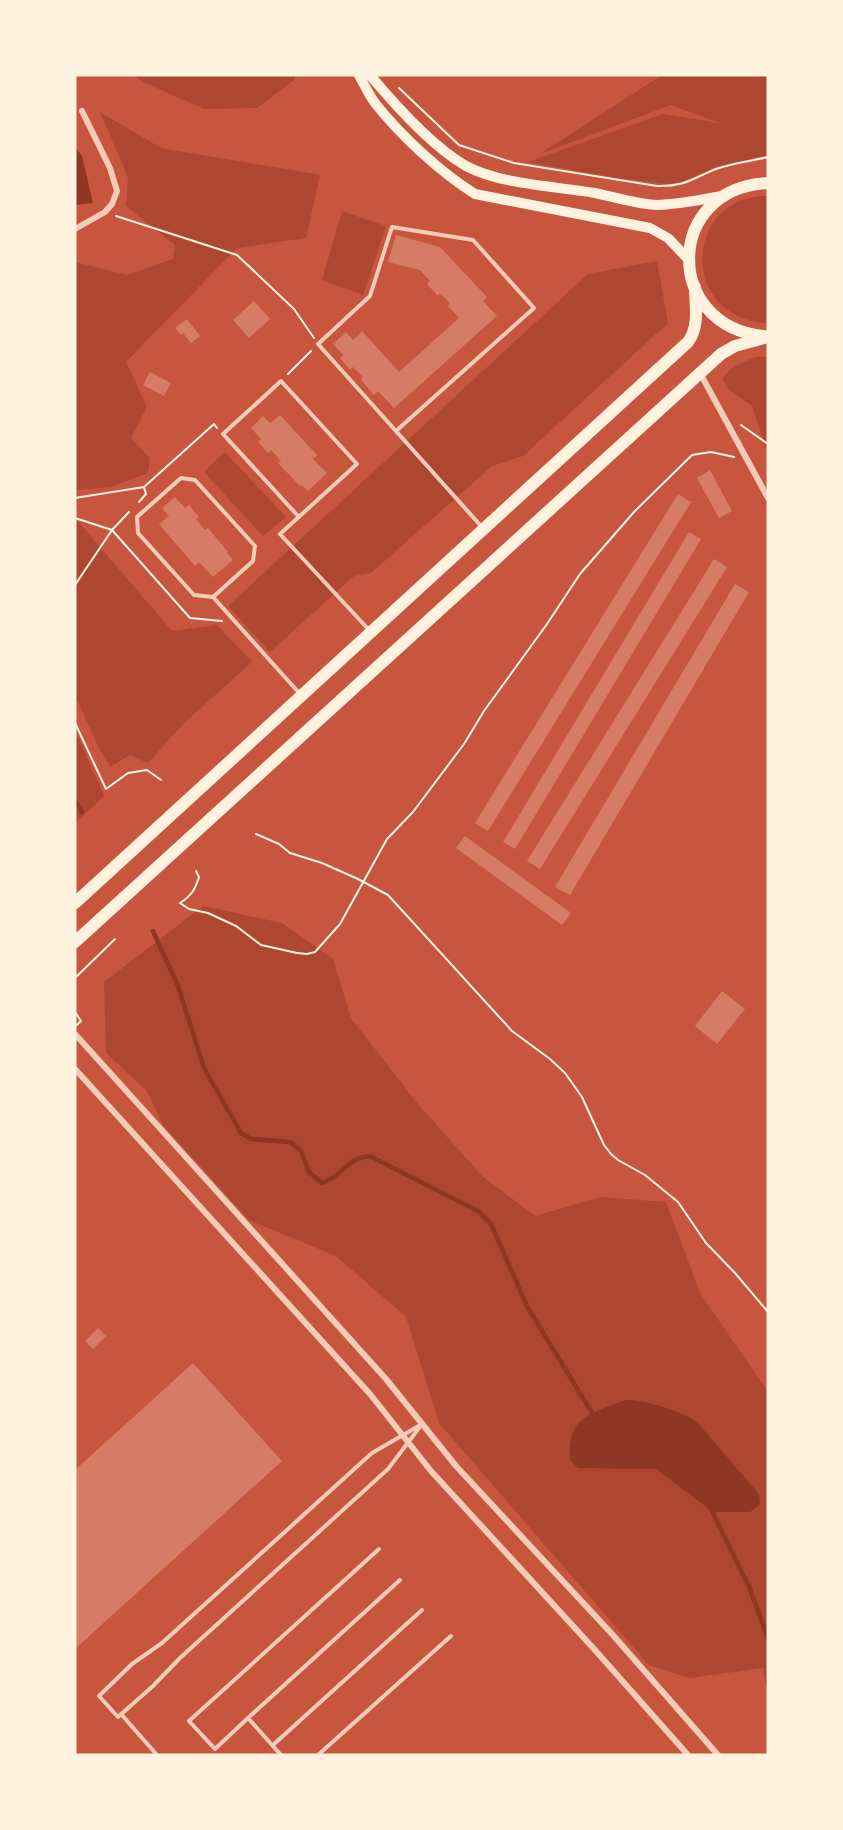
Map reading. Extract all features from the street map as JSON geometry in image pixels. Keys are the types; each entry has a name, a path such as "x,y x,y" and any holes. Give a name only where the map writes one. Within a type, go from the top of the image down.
{"main road":[{"path":"358,75 375,102 405,135 454,181 475,194 650,228 668,238 689,260"},
{"path":"370,75 441,148 479,172 511,180 562,187 655,205 722,196"},
{"path":"79,898 688,342 695,331 696,323 694,287 689,260 690,246 699,220 712,204 735,189 768,183"},
{"path":"694,287 712,315 724,324 751,334 768,336"},
{"path":"75,942 700,373 727,350 768,336"}],"street":[{"path":"75,229 105,212 115,198 116,186 82,111"},
{"path":"700,373 768,498"},
{"path":"75,1034 386,1379 456,1466 612,1634 718,1755"},
{"path":"75,1069 370,1394 431,1472 587,1641 688,1755"}],"lane":[{"path":"396,431 534,308 473,240 392,227 370,296 318,344 483,529"},
{"path":"299,517 223,434 280,381 357,464 299,517 280,534 371,632"},
{"path":"213,597 253,561 255,546 195,480 181,478 137,517 138,533 194,596 213,597 301,696"},
{"path":"422,1424 388,1469 118,1717 99,1696 132,1665 162,1643 372,1453 422,1424"},
{"path":"379,1549 189,1721 215,1749 400,1580"},
{"path":"273,1746 422,1610"},
{"path":"318,1755 451,1636"},
{"path":"121,1714 157,1755"},
{"path":"248,1718 281,1755"}],"path":[{"path":"394,83 459,145 514,163 668,186 680,185 716,169 768,158"},
{"path":"105,212 237,255 294,309 318,344 280,381"},
{"path":"723,413 768,444"},
{"path":"75,498 144,487 214,424 223,434"},
{"path":"196,871 199,877 193,894 180,903 189,909 208,913 236,926 261,945 307,954 315,952 340,924 387,839 413,812 464,744 484,711 548,624 580,574 634,512 692,455 711,452 748,461"},
{"path":"75,518 111,530 190,618 234,621"},
{"path":"75,585 111,530"},
{"path":"75,723 106,789 128,773 147,771 161,780"},
{"path":"256,834 279,844 290,853 322,863 388,896 513,1031 565,1073 582,1097 604,1145 611,1154 645,1175 678,1202 706,1243 768,1312"},
{"path":"75,978 115,939"},
{"path":"75,1012 81,1022 75,1026"}],"shaded area":[{"path":"133,75 296,75 294,80 257,108 204,109 143,82"},
{"path":"662,75 768,75 768,155 716,167 682,182 669,184 616,178 528,162 663,114 718,123 733,128 671,105 540,154"},
{"path":"100,112 161,148 320,175 306,238 237,248 126,362 147,407 131,438 150,458 148,473 111,487 75,490 75,262 127,275 173,259 175,245 126,206 128,177"},
{"path":"75,147 82,156 93,203 75,205"},
{"path":"768,196 768,323 766,323 737,315 717,300 705,279 702,256 708,233 720,214 741,201"},
{"path":"342,211 386,226 363,295 322,280"},
{"path":"657,261 668,323 523,456 492,466 371,573 354,576 270,652 228,606 588,274"},
{"path":"757,357 768,357 768,454 752,406 728,389 722,379 737,365"},
{"path":"225,452 286,517 263,536 204,472"},
{"path":"75,518 172,631 217,625 252,662 185,722 148,763 130,755 110,767 75,699"},
{"path":"78,737 104,796 75,823 75,740"},
{"path":"203,906 282,923 333,959 351,1018 417,1103 482,1176 535,1216 601,1197 666,1202 700,1293 768,1392 768,1698 763,1668 689,1678 649,1665 439,1423 406,1317 336,1256 249,1220 163,1125 147,1091 106,1053 104,982"},
{"path":"625,1400 662,1406 697,1422 759,1494 760,1504 750,1512 713,1512 656,1469 578,1468 570,1460 572,1434 577,1426 592,1413"}],"building":[{"path":"396,235 440,247 487,297 483,301 497,316 394,408 378,391 374,395 361,380 363,377 353,367 350,370 340,358 343,355 333,344 346,332 353,340 362,331 399,372 459,318 448,306 450,303 440,293 438,296 427,284 430,281 420,270 388,262"},
{"path":"254,301 270,319 249,338 233,320"},
{"path":"187,319 200,336 191,343 183,333 181,335 175,328"},
{"path":"150,372 171,383 164,396 143,385"},
{"path":"280,415 317,455 313,459 327,473 308,491 302,485 300,486 278,463 281,461 271,450 268,453 258,442 261,439 251,428 263,416 270,423"},
{"path":"710,470 732,511 719,518 697,478"},
{"path":"678,494 691,502 488,831 475,823"},
{"path":"175,497 185,508 189,505 199,517 196,519 205,530 208,528 233,560 213,577 199,562 195,566 159,524 169,516 162,508"},
{"path":"689,532 701,539 515,849 503,842"},
{"path":"714,559 727,567 540,869 527,861"},
{"path":"735,584 749,592 570,895 555,887"},
{"path":"465,836 571,913 562,925 456,848"},
{"path":"722,991 745,1009 717,1044 695,1026"},
{"path":"98,1328 106,1336 93,1349 85,1341"},
{"path":"193,1363 282,1461 75,1649 75,1470"}],"waterway":[{"path":"75,801 82,812"},
{"path":"153,931 178,986 204,1068 241,1133 251,1139 291,1142 301,1151 309,1172 322,1183 355,1160 370,1156 478,1211 491,1224 527,1306 595,1415"},
{"path":"710,1507 750,1589 768,1639"}]}
